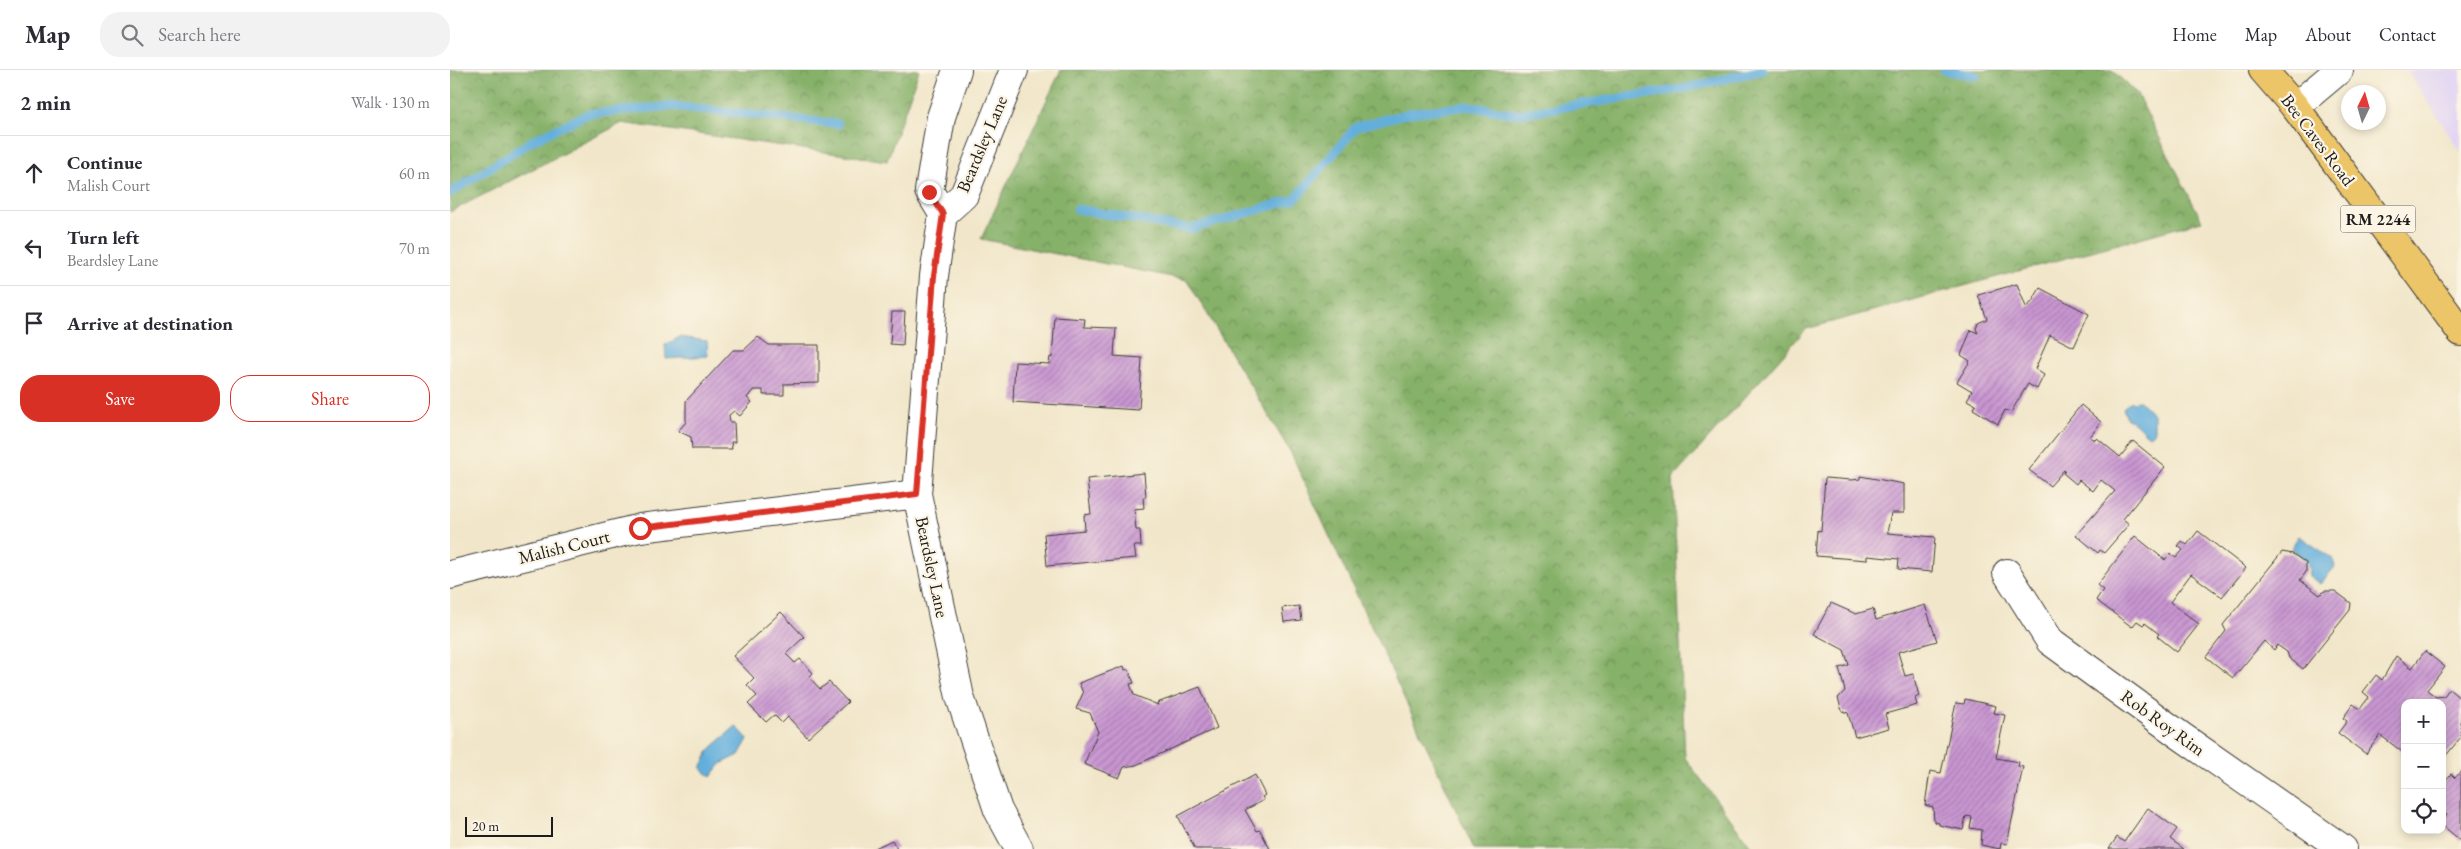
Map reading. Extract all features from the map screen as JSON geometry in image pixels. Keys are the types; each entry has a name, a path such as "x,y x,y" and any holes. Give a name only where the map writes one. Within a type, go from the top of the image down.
{"main road":[{"name":"Bee Caves Road","path":"2263,70 2295,107 2461,332"}],"street":[{"name":"Beardsley Lane","path":"943,214 929,192 941,117 957,70"},
{"name":"Beardsley Lane","path":"1014,70 964,194 943,214 934,276 917,494 960,697 998,810 1019,849"},
{"path":"2295,107 2339,70"},
{"name":"Malish Court","path":"450,575 640,528 917,494"},
{"name":"Rob Roy Rim","path":"2007,573 2050,641 2181,736 2343,849"}],"shaded area":[{"path":"2407,70 2461,70 2461,153"}],"green space":[{"path":"450,70 919,70 887,161 622,123 450,212"},
{"path":"1061,70 2112,70 2137,94 2202,221 1806,329 1673,478 1685,758 1753,849 1474,849 1291,453 1187,280 981,239"}],"water":[{"path":"680,337 707,341 708,356 666,359 665,345"},
{"path":"2140,401 2154,415 2154,433 2150,436 2135,423 2127,419 2123,408 2130,402"},
{"path":"2299,536 2333,559 2335,567 2320,584 2309,576 2308,562 2291,548"},
{"path":"736,726 748,739 739,755 721,764 711,777 701,768 710,749"}],"building":[{"path":"2017,284 2026,307 2032,302 2040,288 2089,314 2074,347 2050,335 2035,369 2044,375 2037,389 2028,384 2011,412 2005,410 1998,424 1973,409 1976,405 1967,400 1972,391 1957,382 1970,361 1961,355 1971,330 1978,333 1976,329 1978,323 1987,319 1978,295"},
{"path":"892,312 905,312 903,345 890,344"},
{"path":"1055,317 1085,319 1084,327 1116,328 1114,356 1142,358 1139,410 1013,402 1015,362 1049,364 1050,357 1052,358"},
{"path":"758,337 769,345 819,345 819,383 784,384 784,395 763,395 763,390 753,390 747,398 752,402 740,416 734,411 729,415 730,422 734,422 735,442 731,442 732,449 692,449 691,437 678,431 686,422 686,401 733,350 744,350"},
{"path":"2081,405 2101,422 2090,437 2095,440 2097,438 2120,457 2133,441 2165,467 2123,519 2129,524 2104,553 2100,550 2098,553 2076,535 2115,491 2101,480 2093,491 2079,480 2076,484 2063,473 2064,470 2050,486 2029,470"},
{"path":"1144,473 1146,497 1143,497 1144,508 1134,509 1136,530 1140,530 1141,546 1134,546 1136,558 1047,566 1044,534 1085,530 1084,515 1091,514 1087,479"},
{"path":"1860,476 1904,484 1904,513 1891,513 1887,533 1935,537 1932,572 1898,569 1899,559 1867,556 1867,560 1816,556 1818,530 1821,531 1825,478 1852,480 1860,479"},
{"path":"2198,531 2246,568 2222,597 2191,574 2170,602 2199,624 2177,652 2157,636 2159,634 2145,623 2143,625 2137,621 2132,627 2096,600 2103,590 2097,585 2135,536 2165,560 2170,553 2176,558 2183,550 2178,546 2182,541 2187,545"},
{"path":"2282,552 2293,554 2306,563 2306,572 2300,580 2320,595 2324,591 2335,591 2351,603 2350,610 2303,669 2289,658 2287,652 2277,645 2274,650 2264,641 2233,678 2206,657 2226,631 2223,625"},
{"path":"1831,603 1856,614 1873,609 1876,620 1925,605 1937,641 1898,652 1905,676 1913,674 1919,696 1915,698 1917,705 1885,714 1889,728 1855,737 1848,713 1842,711 1838,698 1845,691 1839,668 1849,665 1844,650 1814,634"},
{"path":"1299,606 1301,620 1284,622 1282,608"},
{"path":"781,612 804,637 786,654 795,663 800,659 813,673 809,677 820,689 829,682 848,702 808,738 788,717 782,723 774,715 766,722 748,704 757,696 747,685 754,678 733,656"},
{"path":"2425,651 2445,667 2427,690 2436,697 2444,696 2449,689 2461,699 2461,737 2446,756 2446,699 2401,699 2401,751 2380,735 2366,754 2338,733 2347,721 2343,718 2353,704 2360,709 2369,697 2363,692 2376,675 2382,680 2396,656 2412,668"},
{"path":"1124,666 1125,670 1128,669 1134,683 1130,684 1134,695 1158,705 1157,703 1200,687 1217,728 1136,765 1124,767 1119,778 1084,764 1098,732 1090,713 1076,709 1083,693 1079,683"},
{"path":"1965,699 1996,706 1994,713 2005,715 1996,758 2019,762 2018,766 2023,767 2007,844 2001,843 2000,849 1981,845 1982,830 1970,828 1972,817 1966,816 1963,830 1939,825 1939,823 1934,822 1933,807 1925,805 1930,771 1941,773 1956,703 1964,704"},
{"path":"2461,771 2461,841 2446,828 2446,780 2451,774 2455,778"},
{"path":"1255,775 1265,795 1262,797 1264,800 1245,810 1257,831 1260,830 1270,849 1195,849 1178,816"},
{"path":"2148,808 2177,829 2170,839 2184,849 2109,849 2117,837 2124,842"},
{"path":"892,840 897,849 873,849"}],"waterway":[{"path":"1077,209 1191,229 1295,199 1356,127 1409,113 1468,106 1516,114 1682,89 1763,70"},
{"path":"1944,70 1976,76"},
{"path":"450,193 535,139 588,114 672,106 838,124"}],"route":[{"path":"640,528 917,494 934,276 943,214 929,192"}]}
